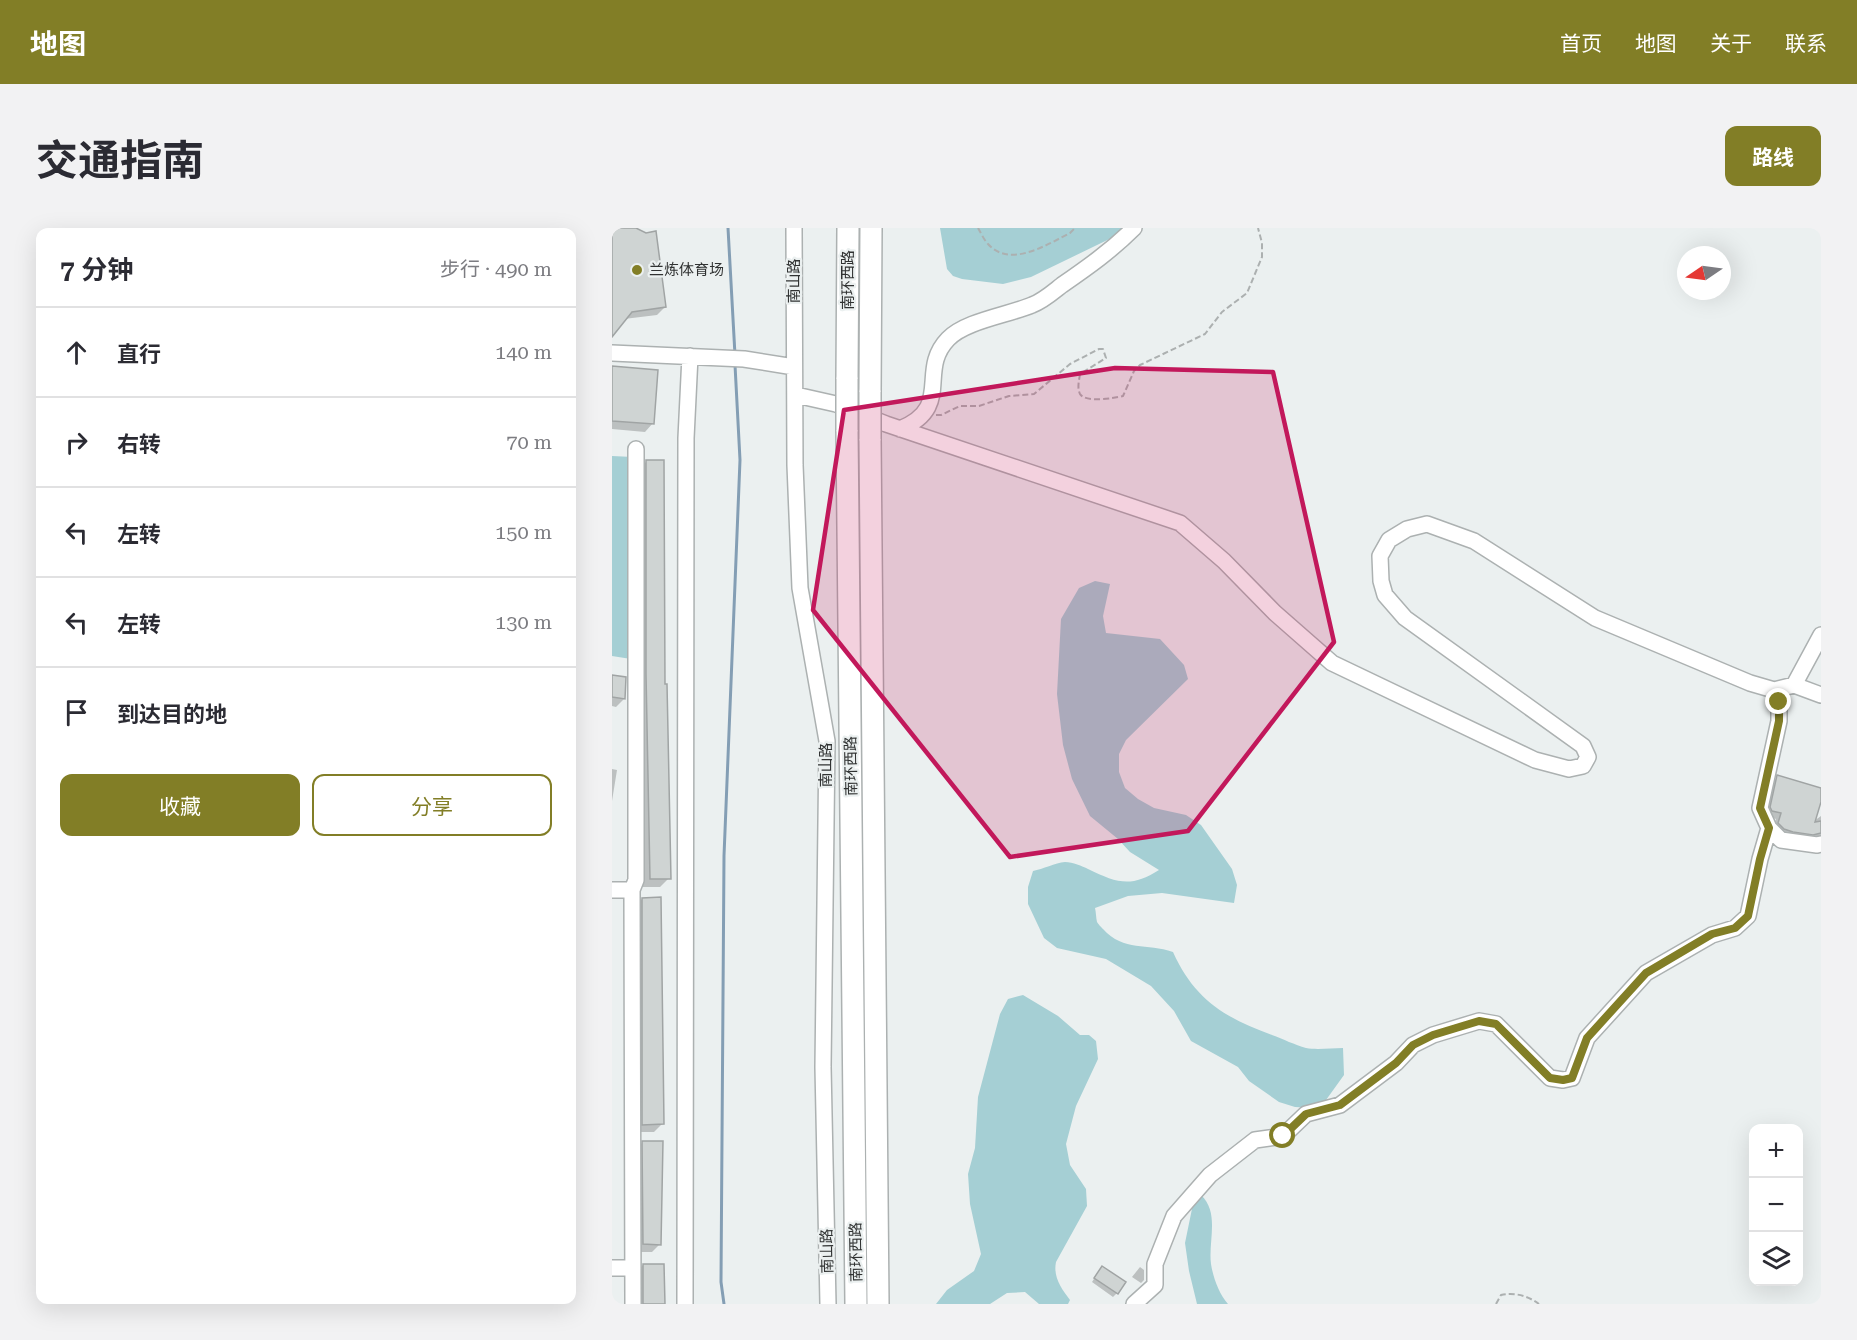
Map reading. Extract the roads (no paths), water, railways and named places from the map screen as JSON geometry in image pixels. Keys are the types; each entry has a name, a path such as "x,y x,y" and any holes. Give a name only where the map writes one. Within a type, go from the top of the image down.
{"highway":[{"name":"南环西路","path":"848,228 847,430 856,1304"},
{"name":"南环西路","path":"871,228 870,439 878,1304"}],"street":[{"name":"南山路","path":"794,228 795,465 800,588 827,741 823,1067 828,1304"},
{"path":"900,429 913,424 928,408 934,390 933,372 938,354 947,339 961,328 1034,304 1112,250 1134,228"},
{"path":"612,353 744,359 794,367"},
{"path":"685,1304 686,438 690,356"},
{"path":"796,395 836,404 900,429 1180,523 1224,561 1275,613 1332,663 1535,760 1569,769 1583,766 1588,757 1583,746 1570,736 1405,618 1385,595 1381,580 1380,556 1389,540 1407,529 1427,524 1474,541 1595,618 1749,683 1774,690 1794,685 1821,695"},
{"path":"633,1304 632,890 636,880 636,449"},
{"path":"1794,685 1821,635"},
{"path":"1774,690 1779,702 1779,721 1760,808 1769,828 1781,840 1821,844"},
{"path":"1134,1304 1155,1285 1155,1264 1174,1216 1210,1174 1255,1140 1283,1136 1306,1114 1340,1105 1396,1063 1413,1045 1458,1026 1479,1021 1496,1024 1550,1078 1563,1080 1572,1078 1587,1038 1646,973 1712,934 1735,928 1748,916 1769,828"},
{"path":"612,890 632,890"},
{"path":"612,1268 633,1268"}],"waterway":[{"path":"728,228 735,355"},
{"path":"724,1304 721,1282 724,856 740,460 735,365"}],"place":[{"name":"兰炼体育场","path":"637,270"}]}
